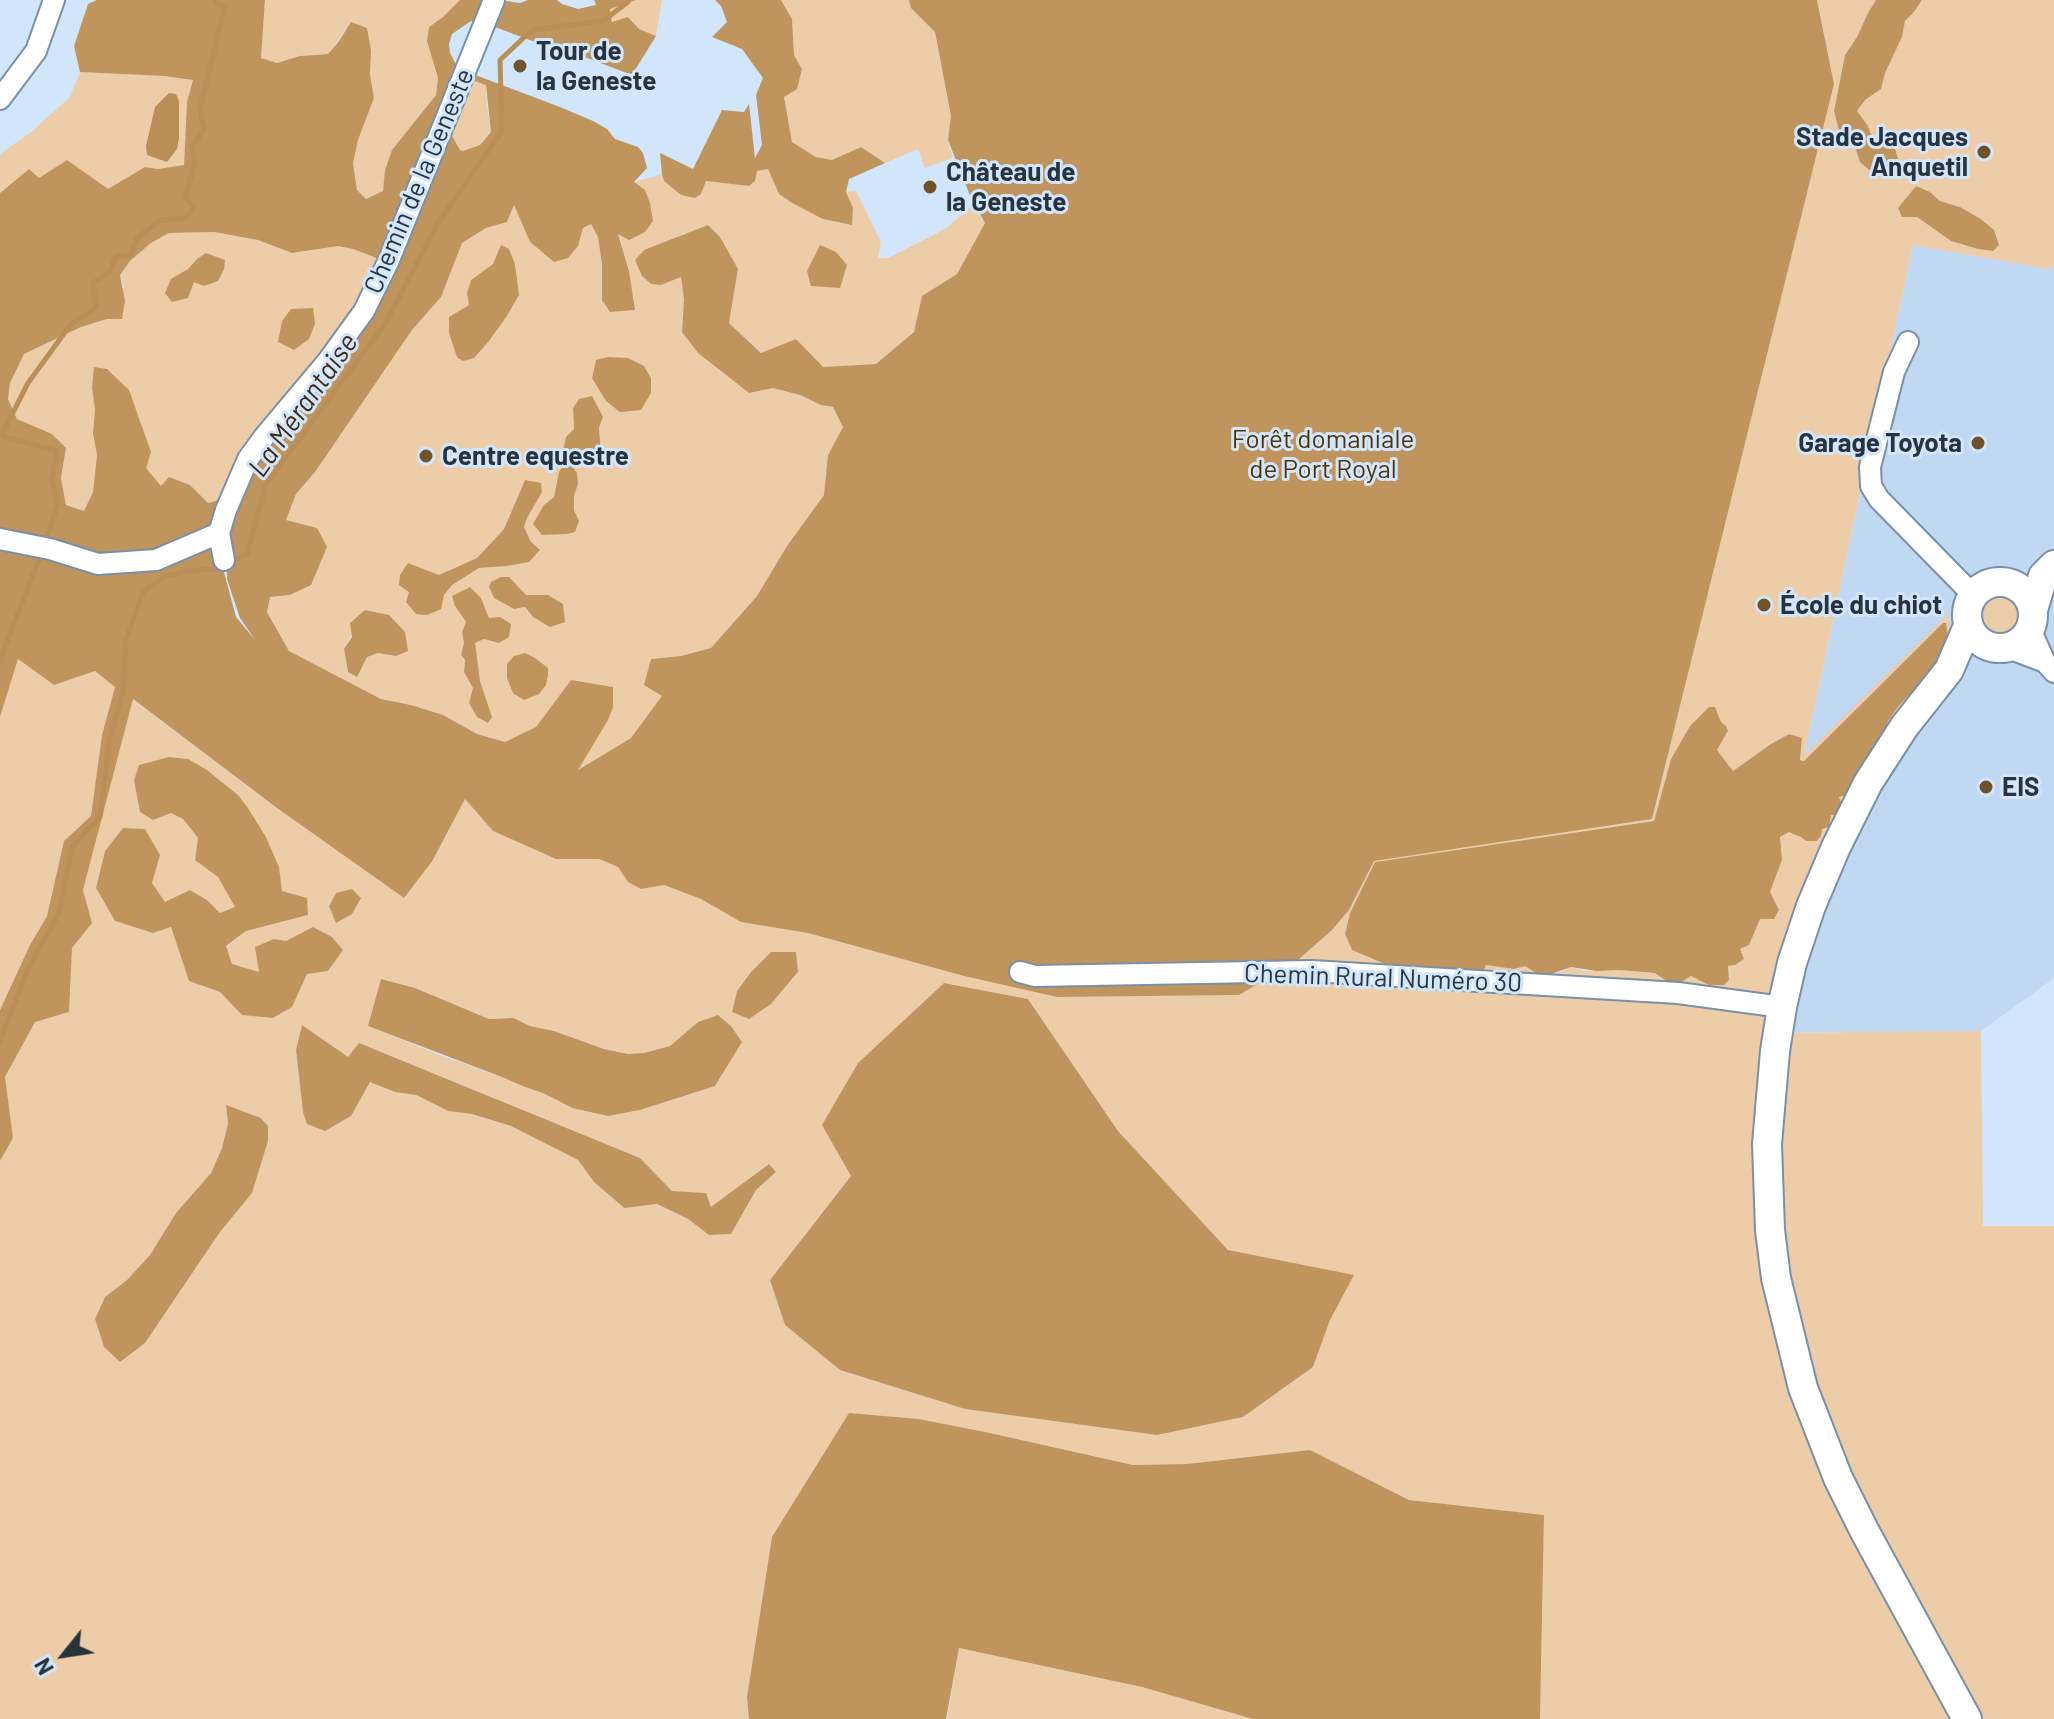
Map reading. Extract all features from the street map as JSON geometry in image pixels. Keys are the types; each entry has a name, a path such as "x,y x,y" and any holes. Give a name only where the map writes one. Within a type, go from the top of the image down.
{"main road":[{"path":"1999,647 1980,642 1968,626 1966,615 1973,595 1994,582 2011,583 2048,570"},
{"path":"1949,670 2025,637 2048,570"},
{"path":"2011,583 2026,594 2032,620"},
{"path":"1967,1719 1838,1478 1803,1388 1776,1278 1770,1230 1767,1144 1769,1099 1782,1007 1792,963 1824,873 1850,817 1886,753 1949,670 1968,626"}],"street":[{"path":"0,99 36,51 54,0"},
{"name":"Chemin de la Geneste","path":"224,560 219,533 248,459 364,311 389,260 494,0"},
{"path":"1908,342 1894,372 1870,467 1871,486 1879,499 1973,595"},
{"path":"0,539 98,564 156,560 219,533"},
{"path":"2032,620 2049,667"},
{"path":"1999,647 2049,667"},
{"name":"Chemin Rural Numéro 30","path":"1020,972 1035,976 1312,971 1678,993 1782,1007"}],"shaded area":[{"path":"265,0 460,0 429,27 438,78 436,95 408,130 385,170 383,192 366,199 357,190 353,163 374,98 370,74 371,51 351,22 328,54 300,56 277,63 261,59"},
{"path":"636,0 662,0 656,36 613,22 609,9"},
{"path":"781,0 909,0 911,8 935,32 951,116 948,140 953,158 925,168 918,149 885,163 861,147 832,160 816,157 792,142 784,96 802,69 794,55 792,19"},
{"path":"1817,0 1876,0 1845,55 1834,111 1839,131 1855,147 1860,162 1875,175 1889,178 1900,166 1896,151 1889,139 1872,138 1857,111 1865,100 1881,89 1902,37 1905,21 1922,0 2054,0 2054,265 2049,269 1913,245 1804,756 1948,614 1951,637 1943,664 1866,770 1823,851 1787,948 1766,1033 1981,1031 1983,1226 2054,1226 2054,1719 1540,1719 1544,1515 1409,1500 1310,1450 1187,1464 1133,1465 919,1419 850,1413 772,1537 747,1697 749,1719 0,1719 0,1161 13,1138 5,1078 35,1021 69,1012 72,948 92,923 83,890 132,699 404,898 436,856 465,799 493,831 556,859 599,858 618,867 628,881 641,889 663,885 701,899 741,922 808,933 964,976 1057,997 1239,995 1298,960 1332,930 1349,910 1374,860 1652,819 1834,84","holes":["1916,186 1940,201 1960,207 1981,219 1994,230 1999,245 1992,251 1978,249 1951,241 1917,217 1902,217 1898,208","1946,623 1948,638 1940,661 1888,721 1884,738 1858,769 1859,778 1848,786 1850,791 1847,795 1839,797 1843,810 1838,815 1830,815 1829,826 1822,829 1817,841 1806,841 1789,831 1780,837 1782,860 1770,892 1779,910 1774,919 1760,918 1749,945 1740,949 1743,960 1728,966 1729,980 1724,985 1709,985 1691,975 1678,984 1668,982 1655,973 1585,971 1571,967 1562,972 1539,975 1525,965 1514,969 1486,965 1474,988 1462,986 1456,972 1439,985 1422,981 1415,973 1399,970 1352,950 1345,934 1350,913 1375,862 1654,821 1671,759 1690,726 1709,707 1715,707 1726,726 1728,732 1717,750 1733,771 1789,734 1802,738 1800,760 1804,761","169,757 188,759 238,795 248,808 266,837 279,867 282,891 307,898 307,915 246,931 226,947 232,964 259,972 256,947 274,939 286,941 313,927 332,937 343,950 328,971 307,974 292,1007 273,1017 243,1015 220,992 189,981 171,927 153,933 115,921 96,888 105,851 123,828 145,829 160,855 152,883 166,903 190,890 207,900 220,914 236,907 218,877 195,860 198,838 183,819 171,813 153,820 140,811 134,780 139,765","352,890 361,897 352,914 336,922 329,906 336,893","771,952 796,952 798,973 771,1004 749,1019 732,1011 737,991","381,979 415,988 489,1019 514,1018 530,1026 628,1054 670,1046 698,1022 718,1015 731,1026 742,1042 715,1086 640,1110 608,1116 571,1108 543,1093 369,1026","944,983 1028,999 1118,1131 1228,1250 1353,1275 1330,1320 1313,1367 1243,1417 1157,1435 965,1409 840,1370 785,1325 770,1280 851,1176 823,1125 858,1063","302,1026 349,1058 359,1043 640,1158 672,1191 706,1193 711,1208 768,1164 776,1172 756,1190 731,1234 709,1235 688,1219 656,1204 623,1208 594,1182 578,1160 511,1126 472,1114 448,1111 416,1095 395,1092 370,1082 351,1116 325,1131 307,1124 296,1050","226,1106 262,1118 268,1126 268,1141 252,1193 220,1232 145,1343 120,1361 104,1347 95,1319 105,1297 127,1280 150,1255 176,1213 211,1173 228,1124"]},
{"path":"80,72 193,80 187,102 184,166 145,167 108,189 67,161 39,178 29,169 0,193 0,154 31,132 70,97"},
{"path":"475,81 486,85 491,132 480,145 463,151 451,134 468,89"},
{"path":"169,93 176,94 179,101 179,139 177,149 167,162 147,155 146,146 155,107"},
{"path":"769,169 779,194 792,203 827,220 852,225 853,208 846,192 856,191 881,242 878,258 888,258 945,229 972,206 985,223 957,274 922,296 914,332 876,364 823,367 762,353 729,323 738,269 685,233 644,250 635,260 642,276 661,285 681,277 684,300 682,332 698,353 749,393 773,388 833,407 843,427 828,455 825,495 787,546 757,596 711,648 681,656 651,659 663,696 631,738 576,771 591,746 612,687 571,680 536,727 505,742 477,734 443,715 381,699 289,651 267,612 270,597 290,595 317,528 286,520 296,494 315,472 412,330 441,297 462,243 486,228 507,222 514,204 530,242 554,262 577,246 583,228 591,224 598,236 602,300 610,312 634,310 629,271 618,233 634,182 662,174 664,181 681,195 701,194 706,181 749,186 757,171","holes":["509,249 515,264 519,295 489,341 449,317 469,305 471,280","579,399 599,427 601,454 574,429 573,407","525,480 534,506 524,527 531,542 529,562 479,568 452,585 444,595 406,602 409,592 477,558 504,529","578,484 574,511 579,521 544,505 554,497","501,577 514,582 526,595 548,595 533,617 525,607 514,609 494,598 489,587","481,598 489,618 484,639 475,643 475,652 480,681 492,717 464,672 465,660 461,655 464,643 462,632 466,622 455,606","365,610 389,615 405,632 396,656 378,653 367,657 362,667 348,672 344,649"]},
{"path":"214,232 258,240 292,253 338,246 384,261 367,297 227,498 208,503 190,485 161,487 146,468 139,416 92,388 95,410 93,434 97,455 93,492 84,511 66,505 61,478 66,448 17,419 8,399 10,383 24,354 81,327 107,319 124,287 120,275 130,261 151,243 169,233"},
{"path":"1913,245 2049,269 2054,265 2054,978 1981,1031 1765,1033 1948,615 1804,757"},
{"path":"1999,597 2012,602 2017,615 2012,628 1999,633 1986,628 1981,615 1986,602"},
{"path":"18,659 54,685 95,671 115,687 102,735 91,816 64,841 47,916 0,1010 0,717"},
{"path":"959,1648 1142,1687 1253,1719 947,1719"}],"green space":[{"path":"97,0 265,0 261,58 277,63 300,56 328,54 351,22 367,28 374,98 353,163 357,190 366,199 383,191 385,170 392,150 436,95 438,78 427,41 429,27 460,0 490,0 480,23 471,21 452,34 450,53 460,72 384,261 338,246 292,253 258,240 214,232 169,233 130,261 120,275 125,301 122,319 107,319 81,327 24,354 10,383 8,399 17,419 52,434 66,448 61,478 66,505 84,511 93,492 97,455 93,434 94,367 107,369 129,390 151,452 146,468 161,486 169,477 190,485 208,503 227,498 214,530 151,555 98,559 0,534 0,193 29,169 39,178 67,160 108,189 145,167 158,169 184,165 187,102 193,80 80,72 74,46 88,4"},
{"path":"499,0 520,3 557,0 578,9 596,5 594,0 636,0 610,9 612,22 628,17 639,29 656,36 632,75 487,24"},
{"path":"715,0 781,0 792,19 794,55 802,69 797,89 784,97 792,142 816,157 832,160 861,147 885,163 849,179 846,192 853,208 852,225 823,219 792,203 779,194 768,169 757,171 755,181 749,186 706,181 701,194 695,198 681,195 664,181 660,153 693,169 722,110 744,112 749,104 755,158 762,145 756,95 763,78 742,49 712,37 727,22"},
{"name":"Forêt domaniale de Port Royal","path":"909,0 1817,0 1834,84 1652,819 1374,861 1349,910 1332,930 1298,960 1239,995 1057,997 964,976 808,933 741,922 701,899 664,885 641,889 628,882 618,867 599,859 556,859 493,831 465,799 433,860 404,898 277,808 133,699 83,890 92,923 72,948 69,1012 35,1022 5,1077 13,1138 0,1161 0,1010 47,916 64,841 91,816 102,735 115,687 95,671 54,685 18,659 0,717 0,545 96,569 215,539 236,617 256,641 240,618 227,579 232,506 260,448 365,317 470,73 560,107 593,121 607,129 615,139 638,147 643,153 647,168 634,182 645,190 653,221 645,232 629,240 618,234 629,271 635,310 610,312 602,300 602,264 598,237 591,224 583,228 578,246 568,258 554,262 530,242 514,205 507,222 486,228 462,243 441,297 412,330 315,472 296,494 286,520 317,528 327,547 311,585 290,595 270,597 267,612 289,651 381,699 443,715 477,734 505,742 536,727 571,680 613,687 613,707 608,720 578,770 631,738 662,696 644,685 651,659 681,656 711,648 757,596 787,546 824,495 828,455 843,427 833,407 773,388 749,393 698,353 682,332 684,300 681,277 661,285 651,284 642,276 635,260 644,250 708,225 720,237 738,269 729,323 761,353 796,339 823,367 876,364 914,332 922,296 957,274 985,223 971,198 948,140 951,116 935,32 911,8","holes":["475,81 486,85 491,132 480,145 460,150 451,134 468,89"]},
{"path":"1876,0 1922,0 1905,21 1902,37 1881,89 1865,100 1857,111 1872,138 1889,139 1896,151 1900,167 1889,178 1875,175 1860,162 1855,147 1839,131 1834,111 1845,55"},
{"path":"1916,186 1940,201 1960,207 1981,219 1994,230 1999,245 1993,251 1978,249 1951,241 1917,217 1902,217 1898,208"},
{"path":"501,245 509,249 515,264 519,295 489,341 474,358 463,361 457,357 449,333 449,317 469,305 467,293 471,280 493,264"},
{"path":"820,245 836,252 847,265 840,288 811,286 807,271"},
{"path":"206,253 225,260 218,281 204,286 194,282 188,298 172,302 165,293 171,279"},
{"path":"313,308 315,324 309,339 294,350 278,342 282,321 291,309"},
{"path":"628,358 644,366 651,378 651,393 641,410 620,412 606,401 592,378 596,360"},
{"path":"592,396 603,417 599,427 601,454 587,466 563,450 566,437 574,429 573,408 579,399"},
{"path":"564,464 572,466 577,473 574,510 579,521 575,532 542,535 533,524 544,505 554,497 559,472"},
{"path":"525,480 541,483 542,492 524,527 531,542 540,550 529,562 479,568 452,585 444,595 441,609 427,615 416,614 406,602 409,592 399,585 400,575 408,563 439,575 477,558 504,529"},
{"path":"509,577 526,595 548,595 563,604 565,622 550,627 533,617 525,607 514,609 494,598 489,587 491,582"},
{"path":"470,587 481,598 489,618 500,617 511,624 509,637 499,643 484,639 475,643 480,681 492,717 488,723 477,717 469,703 473,688 464,672 465,660 461,655 464,643 462,632 466,622 452,596"},
{"path":"365,610 389,615 405,632 408,651 396,656 378,653 367,657 357,677 348,672 344,649 352,637 350,623"},
{"path":"1946,623 1948,638 1940,661 1888,721 1884,738 1858,769 1859,777 1849,786 1850,791 1839,797 1842,804 1838,815 1831,815 1829,827 1822,829 1817,841 1806,841 1789,832 1780,837 1782,860 1770,892 1779,910 1774,919 1760,919 1749,945 1740,949 1744,959 1728,966 1729,980 1724,985 1709,985 1691,976 1678,984 1668,982 1655,973 1571,967 1539,975 1525,966 1514,969 1486,965 1482,975 1399,970 1352,950 1345,934 1350,913 1375,862 1654,821 1671,759 1690,726 1709,707 1715,707 1728,731 1717,750 1733,771 1789,734 1802,738 1800,760 1804,761"},
{"path":"525,653 548,668 548,675 546,685 539,694 524,700 513,693 507,678 507,664 514,656"},
{"path":"169,757 188,759 238,795 266,837 279,867 282,891 307,898 308,915 246,931 226,946 232,964 259,972 255,947 274,939 286,941 313,927 332,937 343,950 328,971 307,974 292,1007 273,1018 242,1015 220,992 189,981 171,927 153,933 115,921 96,888 105,851 123,828 145,829 160,855 152,883 165,902 190,890 207,900 220,913 235,907 218,877 195,860 198,838 183,819 171,813 153,820 140,812 134,780 139,765"},
{"path":"352,889 361,898 352,914 336,923 329,906 336,893"},
{"path":"771,952 796,952 798,972 771,1004 749,1019 732,1012 737,991"},
{"path":"381,979 415,988 489,1019 514,1018 530,1026 628,1054 670,1046 698,1022 718,1015 731,1026 742,1042 715,1086 640,1110 608,1116 572,1108 543,1093 368,1026"},
{"path":"944,983 1028,999 1118,1131 1228,1250 1354,1275 1330,1320 1313,1367 1243,1417 1157,1435 965,1409 840,1370 785,1325 770,1280 851,1176 822,1125 858,1063"},
{"path":"302,1025 348,1057 359,1043 640,1158 672,1191 706,1193 711,1207 769,1164 776,1172 756,1190 731,1234 709,1235 688,1219 657,1204 624,1208 594,1182 578,1160 511,1126 472,1114 448,1111 416,1095 395,1092 370,1082 351,1116 325,1131 307,1124 303,1112 296,1050"},
{"path":"226,1105 261,1118 268,1126 268,1141 252,1193 220,1232 145,1343 120,1362 104,1347 95,1319 105,1297 127,1280 150,1255 176,1213 211,1173 228,1124"},
{"path":"849,1413 919,1419 1133,1465 1187,1464 1310,1450 1409,1500 1544,1515 1540,1719 1253,1719 1142,1687 959,1648 946,1719 749,1719 747,1697 772,1537"}],"waterway":[{"name":"La Mérantaise","path":"45,543 58,504 52,480 57,451 1,436 28,383 71,324 97,307 94,282 110,272 116,256 131,255 137,238 161,220 186,218 194,207 185,197 195,164 192,147 204,129 200,109 225,6 215,3 216,0"},
{"name":"La Mérantaise","path":"0,1041 28,969 59,913 72,847 100,817 110,738 123,692 126,640 143,592 166,576 217,569 247,554 266,484 385,324 438,223 502,131 500,60 532,30 603,21 629,0"},
{"name":"La Mérantaise","path":"0,663 42,552"}],"place":[{"name":"Tour de la Geneste","path":"520,66"},
{"name":"Stade Jacques Anquetil","path":"1984,152"},
{"name":"Château de la Geneste","path":"930,187"},
{"name":"Garage Toyota","path":"1978,443"},
{"name":"Centre equestre","path":"426,456"},
{"name":"École du chiot","path":"1764,605"},
{"name":"EIS","path":"1986,787"}]}
